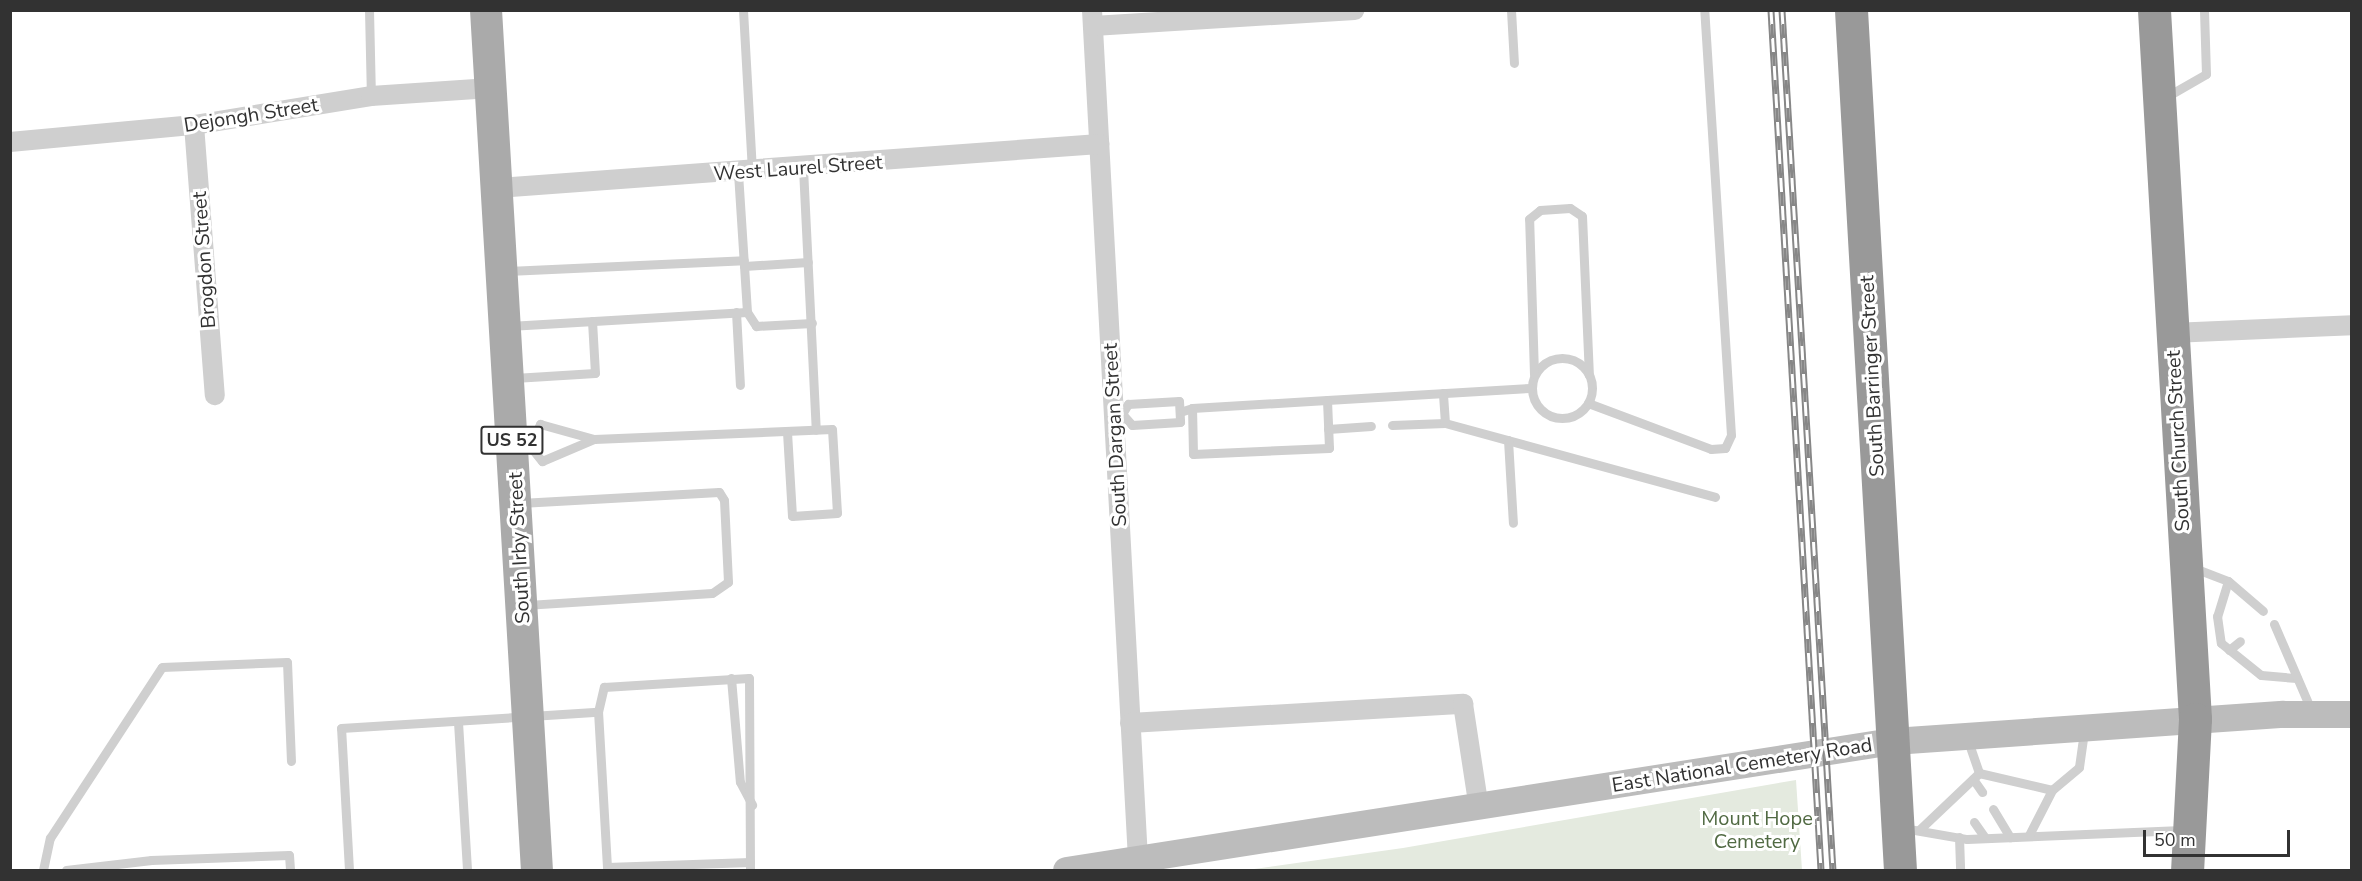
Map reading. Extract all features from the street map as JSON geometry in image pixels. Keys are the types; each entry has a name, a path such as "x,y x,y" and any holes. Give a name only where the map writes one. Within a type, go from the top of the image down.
{"highway":[{"name":"South Barringer Street","path":"1851,10 1893,741 1908,829 1900,870"},
{"name":"South Church Street","path":"2154,10 2195,719 2187,870"}],"main road":[{"name":"South Irby Street","path":"486,10 509,379 521,445 516,503 537,870"}],"street":[{"path":"1093,18 1355,10"},
{"name":"South Dargan Street","path":"1093,18 1118,414 1138,865"},
{"name":"Dejongh Street","path":"10,142 194,125 371,96 491,88"},
{"name":"Brogdon Street","path":"194,125 215,395"},
{"name":"West Laurel Street","path":"497,188 803,168 1100,144"},
{"path":"2172,333 2352,325"},
{"path":"1130,723 1463,704 1479,809"},
{"name":"East National Cemetery Road","path":"1066,870 1138,865 1893,741 2195,719 2352,714"}],"lane":[{"path":"369,10 371,96"},
{"path":"743,10 744,263 747,312 756,326 812,323"},
{"path":"1511,10 1514,63"},
{"path":"1588,403 1711,449 1725,448 1731,435 1704,10"},
{"path":"2159,101 2206,74 2204,10"},
{"path":"803,168 816,430"},
{"path":"1570,208 1582,216 1589,375 1588,403 1574,416 1554,418 1538,407 1531,388 1534,374 1529,219 1540,210 1570,208"},
{"path":"502,271 808,262"},
{"path":"736,312 740,386"},
{"path":"506,326 747,312"},
{"path":"509,379 595,374 592,321"},
{"path":"1534,374 1557,358 1576,361 1589,375"},
{"path":"1188,409 1531,388"},
{"path":"1443,393 1445,423"},
{"path":"1188,409 1180,422 1170,423 1132,425 1118,414 1128,404 1179,401 1188,409 1192,454 1329,448 1327,400"},
{"path":"1392,425 1445,423 1715,497"},
{"path":"594,439 542,461 521,445 540,424 594,439 832,429 837,513 792,516 787,431"},
{"path":"1328,429 1371,426"},
{"path":"1508,440 1513,523"},
{"path":"516,503 710,489 724,500 728,582 721,589 522,605"},
{"path":"2186,565 2228,581 2263,611"},
{"path":"2228,581 2217,615 2221,644 2261,675 2297,678"},
{"path":"2274,624 2313,714"},
{"path":"2229,650 2240,641"},
{"path":"43,870 50,838 162,668 287,662 291,761"},
{"path":"731,678 740,782 752,805"},
{"path":"731,678 749,678 752,805 750,866 607,867 598,712 604,687 731,678"},
{"path":"349,870 341,728 598,712"},
{"path":"458,722 467,870"},
{"path":"2029,835 2052,790 2079,767 2085,728"},
{"path":"1966,736 1982,792"},
{"path":"1908,829 1976,776 2052,790"},
{"path":"1955,793 1962,803"},
{"path":"1993,809 2010,837"},
{"path":"1974,822 1985,838"},
{"path":"1908,829 1959,837 1985,838 2188,830"},
{"path":"1959,837 1960,870"},
{"path":"66,870 151,860 289,855 290,870"}],"green space":[{"name":"Mount Hope Cemetery","path":"1796,780 1802,870 1247,870 1403,848"}],"railway":[{"path":"1771,10 1821,870"},
{"path":"1782,10 1833,870"}]}
